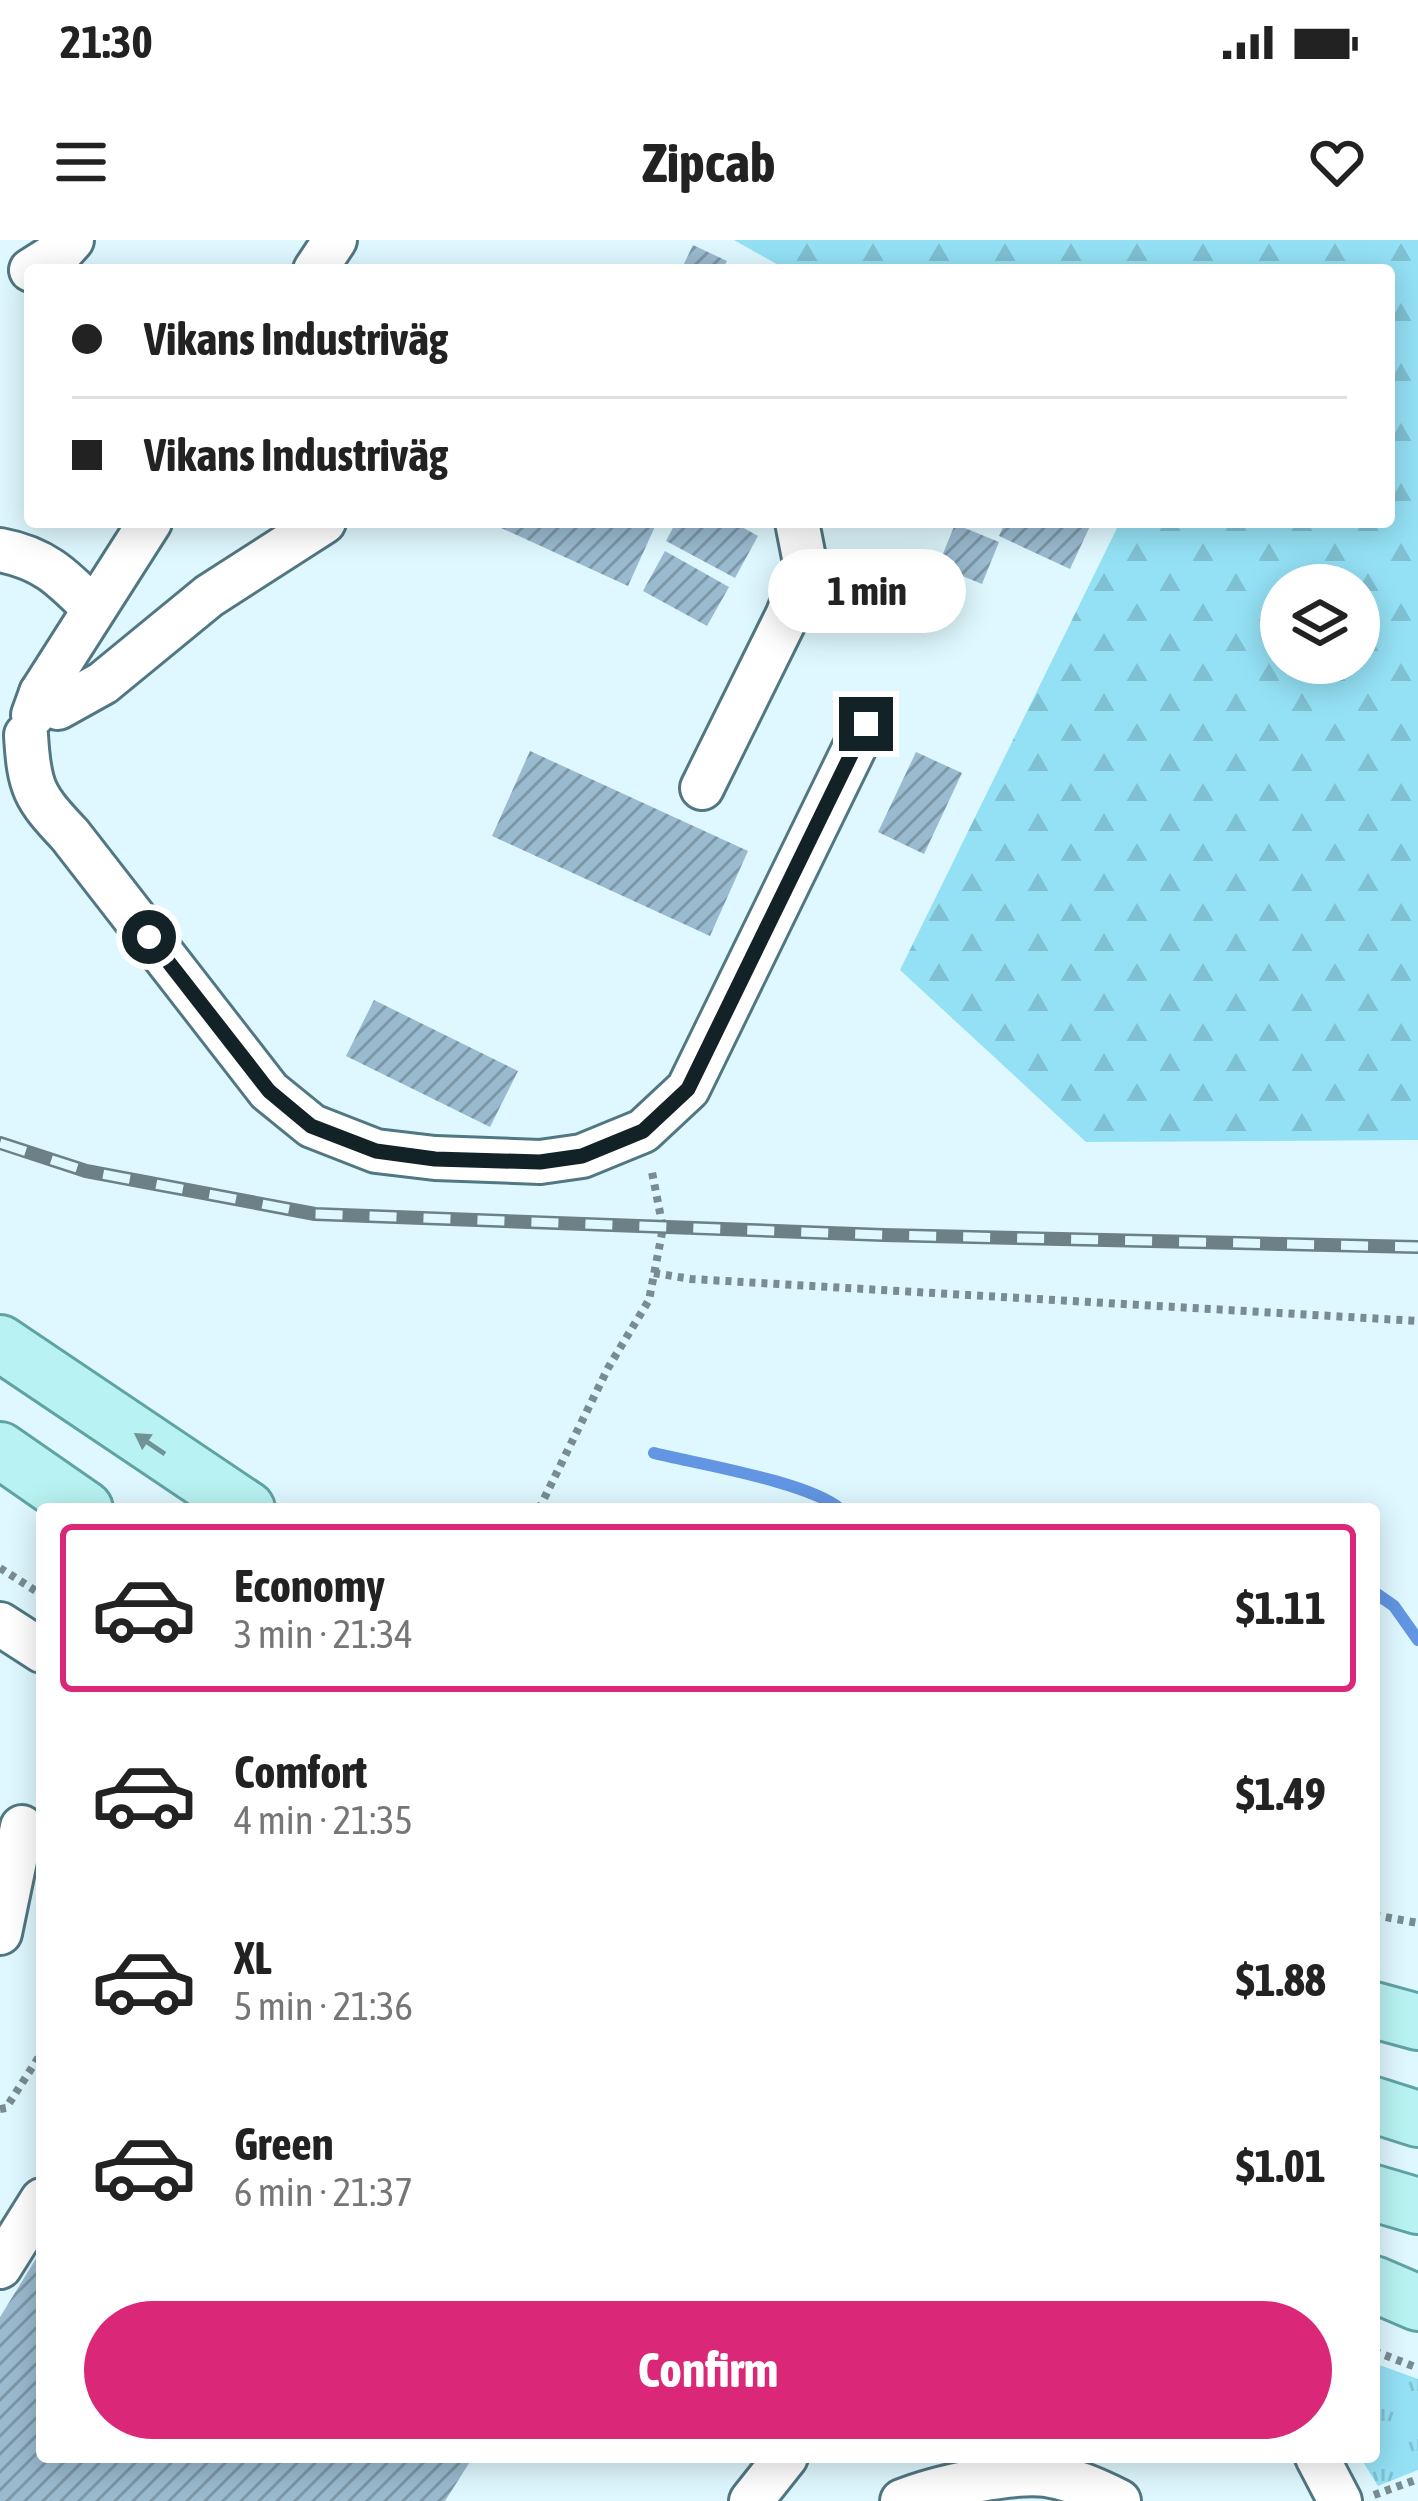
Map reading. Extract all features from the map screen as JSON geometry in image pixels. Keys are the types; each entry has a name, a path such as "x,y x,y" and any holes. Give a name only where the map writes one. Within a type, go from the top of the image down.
{"main road":[{"path":"0,1343 238,1503"},
{"path":"0,1450 76,1503"},
{"path":"1380,2012 1418,2022"},
{"path":"1380,2107 1418,2119"},
{"path":"1380,2194 1418,2206"},
{"path":"1380,2286 1418,2302"}],"street":[{"path":"40,264 71,240"},
{"path":"146,528 13,730 38,801 70,835 269,1091 311,1126 376,1151 435,1159 540,1162 582,1156 643,1131 688,1089 866,724"},
{"path":"41,693 58,708 103,683 209,596 315,528"},
{"path":"702,788 788,616 806,568 798,528"},
{"path":"0,550 56,571 93,608"},
{"path":"0,1624 36,1647"},
{"path":"0,1933 21,1818"},
{"path":"0,2266 36,2209"},
{"path":"752,2501 781,2463"},
{"path":"1319,2463 1340,2501"},
{"path":"902,2501 978,2481 1041,2474 1085,2484 1119,2501"}],"path":[{"path":"542,1503 608,1368 649,1300 662,1228 643,1131"},
{"path":"654,1273 979,1298 1418,1321"},
{"path":"0,1568 36,1591"},
{"path":"1380,1916 1418,1924"},
{"path":"0,2109 6,2108 36,2061"},
{"path":"1380,2353 1418,2368"},
{"path":"1359,2501 1418,2479"}],"green space":[{"path":"734,240 1418,240 1418,1140 1086,1142 900,970 1117,528 1395,528 1395,264 776,264"},
{"path":"1380,2365 1418,2379 1418,2470 1378,2486 1364,2463 1380,2463"}],"building":[{"path":"693,245 727,261 725,264 684,264"},
{"path":"501,528 654,528 628,586"},
{"path":"673,528 744,528 758,536 735,578 666,541"},
{"path":"953,528 999,542 982,584 938,566"},
{"path":"1002,528 1089,528 1070,569 999,536"},
{"path":"665,551 729,587 707,626 643,591"},
{"path":"530,751 748,851 710,936 492,836"},
{"path":"916,752 962,773 924,854 878,832"},
{"path":"374,1000 518,1071 490,1127 346,1056"},
{"path":"36,2259 36,2463 469,2463 445,2501 0,2501 0,2317"}],"waterway":[{"path":"654,1453 779,1482 831,1503"},
{"path":"1380,1596 1394,1606 1418,1640"}],"railway":[{"path":"0,1143 86,1171 315,1214 883,1235 1418,1247"}],"route":[{"path":"149,937 269,1091 311,1126 376,1151 435,1159 540,1162 582,1156 643,1131 688,1089 866,724"}]}
